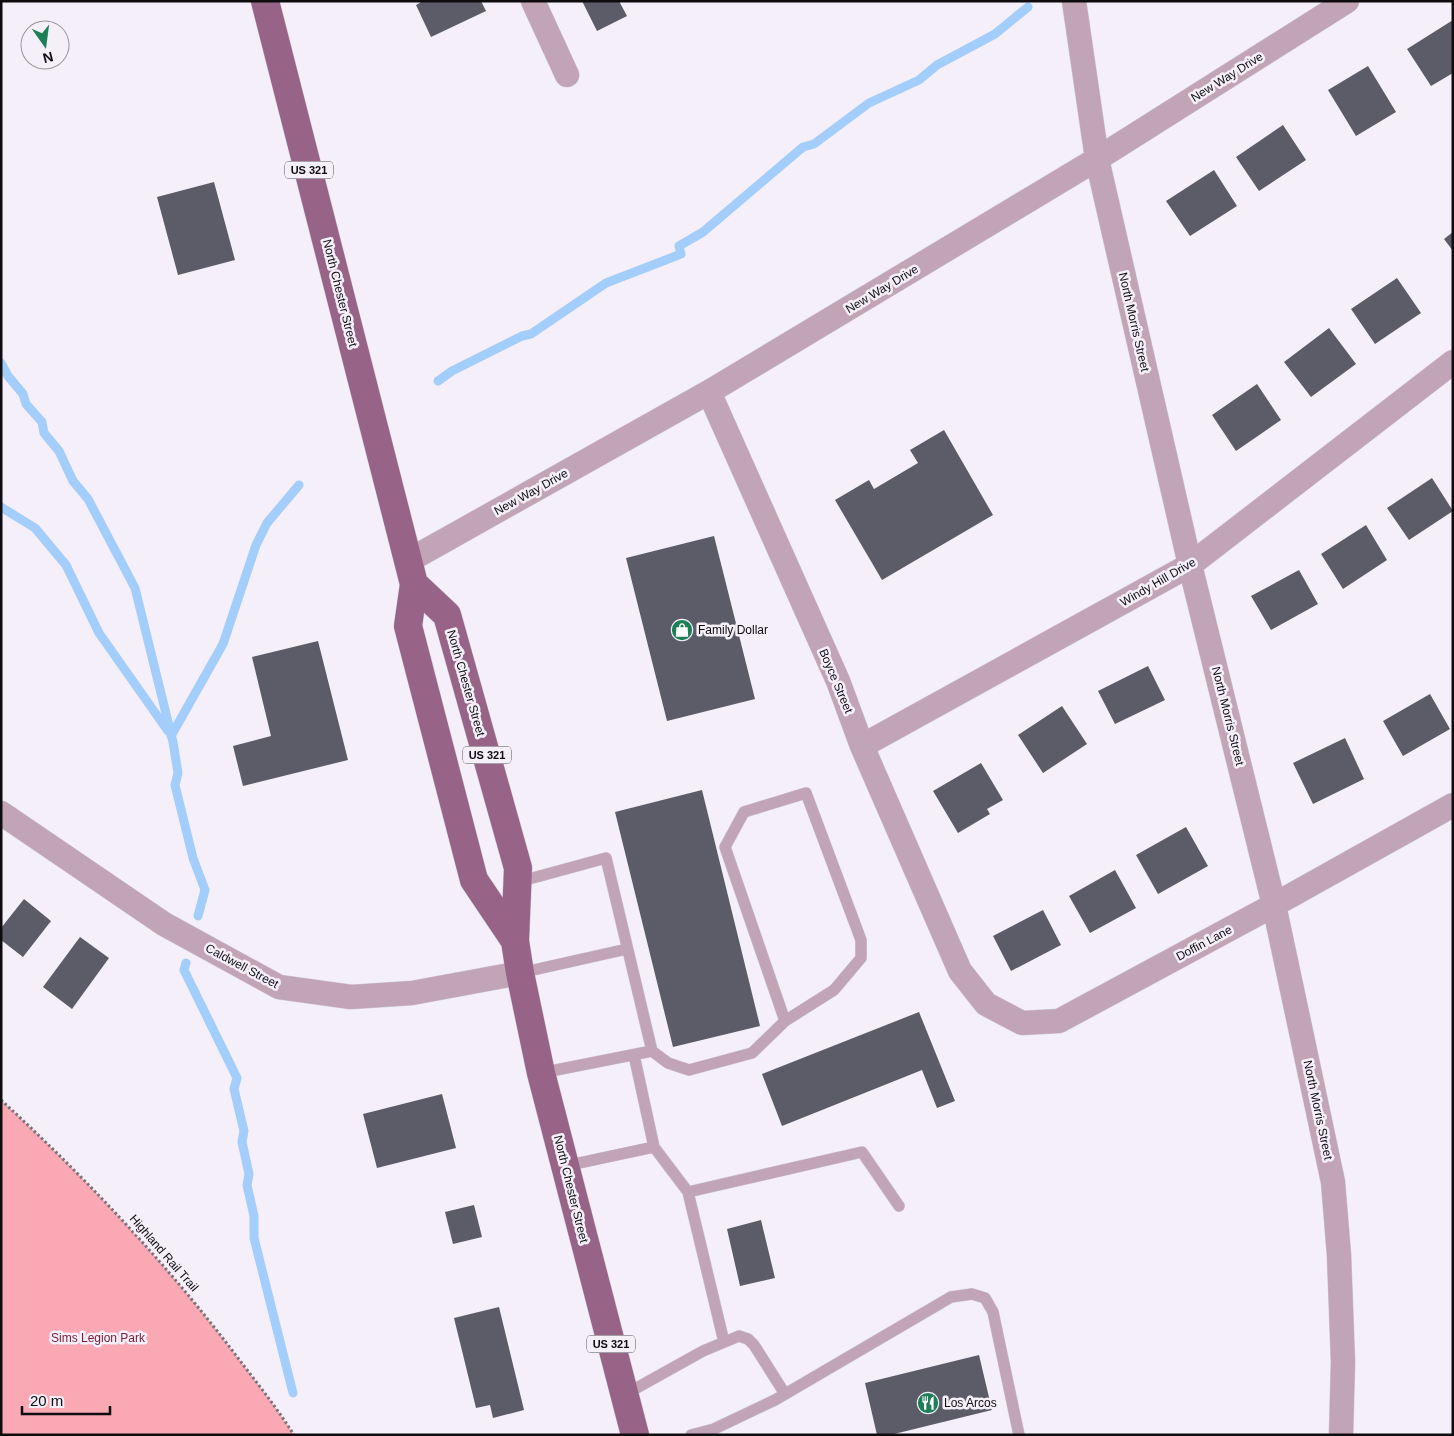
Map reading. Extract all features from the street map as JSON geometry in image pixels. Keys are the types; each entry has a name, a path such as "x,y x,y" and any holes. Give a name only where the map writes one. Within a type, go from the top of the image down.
{"main road":[{"name":"North Chester Street","path":"265,1 411,573 408,626 474,880 514,941"},
{"name":"North Chester Street","path":"411,573 447,615 518,868 514,941 520,973 541,1073 634,1435"}],"street":[{"path":"533,1 566,75"},
{"name":"North Morris Street","path":"1074,1 1097,159 1190,566 1274,905 1333,1182 1339,1255 1343,1362 1341,1435"},
{"name":"New Way Drive","path":"411,573 1097,159 1347,1"},
{"name":"Windy Hill Drive","path":"862,746 1190,566 1453,362"},
{"name":"Boyce Street","path":"709,392 838,682 862,746 960,971"},
{"name":"Doffin Lane","path":"960,971 986,1004 1022,1023 1059,1021 1274,905 1453,805"},
{"name":"Caldwell Street","path":"1,813 164,924 279,987 351,997 369,996 412,993 520,973"}],"lane":[{"path":"516,882 606,858 652,1051 668,1063 689,1070 752,1053 785,1021 834,990 861,958 861,940 806,793 744,812 725,847 785,1021"},
{"path":"520,973 627,949"},
{"path":"541,1073 652,1051"},
{"path":"634,1055 654,1147 688,1192 724,1342"},
{"path":"565,1166 654,1147"},
{"path":"688,1192 862,1152 899,1206"},
{"path":"691,1435 714,1429 785,1394 951,1297 972,1294 985,1298 993,1312 1020,1435"},
{"path":"624,1395 703,1351 739,1336 748,1339 754,1345 785,1394"}],"path":[{"name":"Highland Rail Trail","path":"1,1100 63,1157 131,1228 202,1311 294,1435"}],"green space":[{"name":"Sims Legion Park","path":"1,1100 96,1192 155,1256 211,1323 267,1396 294,1435 1,1435"}],"building":[{"path":"423,1 481,1 486,11 431,37 416,5"},
{"path":"582,1 619,1 627,16 597,31"},
{"path":"1453,20 1453,73 1431,86 1407,49"},
{"path":"1368,66 1396,112 1356,136 1328,90"},
{"path":"1283,125 1306,160 1259,191 1236,157"},
{"path":"1214,170 1237,206 1190,236 1166,201"},
{"path":"214,182 235,260 178,275 157,197"},
{"path":"1453,232 1453,251 1444,239"},
{"path":"1397,278 1421,313 1375,344 1351,309"},
{"path":"1329,328 1356,364 1311,397 1284,362"},
{"path":"1257,384 1281,420 1236,451 1212,415"},
{"path":"944,430 993,515 882,580 835,500 869,480 874,489 918,463 910,450"},
{"path":"1432,478 1453,511 1409,540 1387,508"},
{"path":"1366,525 1387,560 1343,589 1321,554"},
{"path":"714,536 755,699 667,721 626,558"},
{"path":"1299,570 1318,604 1271,630 1251,596"},
{"path":"318,641 348,760 243,786 233,746 271,736 252,657"},
{"path":"1148,666 1165,700 1115,724 1098,691"},
{"path":"1430,694 1450,729 1403,756 1383,721"},
{"path":"1062,706 1087,744 1043,773 1018,735"},
{"path":"1345,738 1364,779 1313,804 1293,763"},
{"path":"981,763 1003,800 987,809 990,814 958,833 933,791"},
{"path":"702,790 760,1026 673,1047 615,812"},
{"path":"1186,827 1208,866 1158,894 1136,855"},
{"path":"1115,870 1136,908 1090,933 1069,896"},
{"path":"24,899 51,921 23,957 1,940 1,928"},
{"path":"1043,910 1061,945 1011,971 993,936"},
{"path":"80,937 109,958 72,1009 43,987"},
{"path":"919,1012 955,1101 937,1108 922,1070 782,1126 762,1074"},
{"path":"442,1094 456,1148 377,1168 363,1114"},
{"path":"474,1205 482,1237 453,1244 445,1212"},
{"path":"761,1220 775,1278 740,1286 727,1229"},
{"path":"499,1307 524,1410 493,1418 490,1405 476,1408 454,1318"},
{"path":"979,1355 992,1410 890,1435 877,1435 865,1383"}],"waterway":[{"path":"438,381 452,371 522,336 531,334 606,283 681,254 679,246 703,232 803,147 814,144 869,103 919,80 937,65 995,34 1028,7"},
{"path":"1,363 8,376 23,394 26,404 42,422 44,433 59,451 73,481 88,499 135,588 173,742 178,773 175,785 193,858 205,890 198,916"},
{"path":"171,736 223,644 256,545 267,523 299,485"},
{"path":"1,507 35,528 66,565 99,633 168,731"},
{"path":"186,963 184,970 237,1078 234,1089 244,1131 242,1142 249,1174 247,1185 254,1216 254,1238 293,1393"}],"place":[{"name":"Family Dollar","path":"682,630"},
{"name":"Los Arcos","path":"928,1403"}]}
